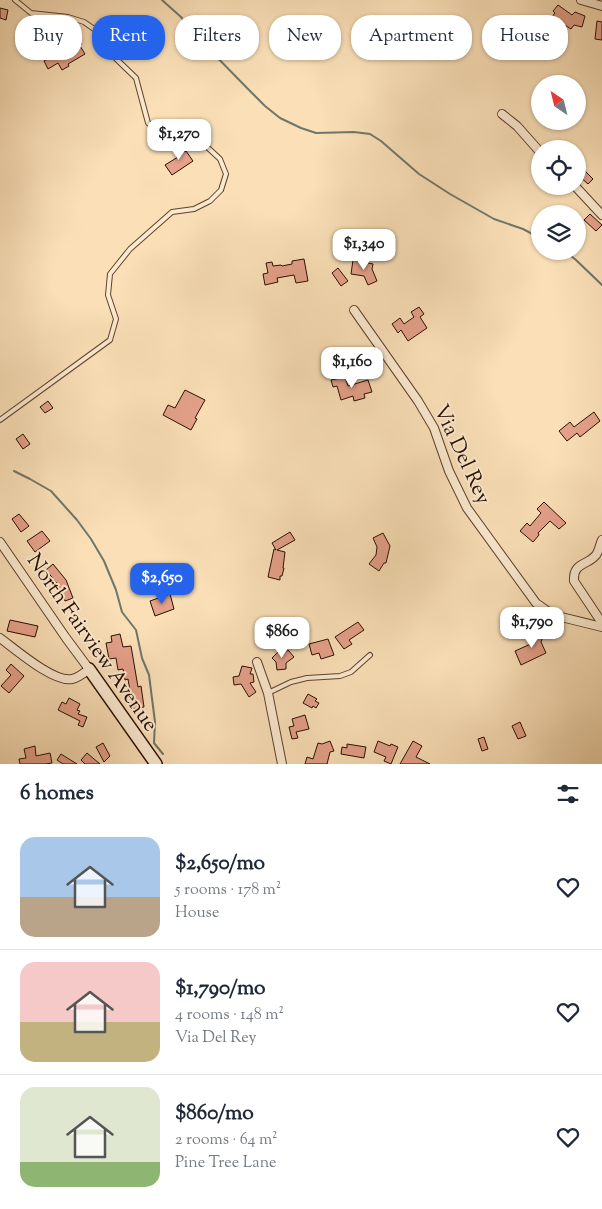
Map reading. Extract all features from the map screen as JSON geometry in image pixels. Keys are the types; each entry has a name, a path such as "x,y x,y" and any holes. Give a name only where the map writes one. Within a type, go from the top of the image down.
{"street":[{"path":"581,0 602,6"},
{"path":"502,114 517,126 531,142"},
{"path":"583,195 602,215"},
{"name":"Via Del Rey","path":"354,310 418,401 434,428 449,471 467,508 536,603 553,615 602,625"},
{"name":"Via Del Rey","path":"602,540 596,555 576,569 574,581 602,625"},
{"name":"North Fairview Avenue","path":"0,542 156,764"},
{"path":"0,638 47,672 65,680 72,680 89,670"},
{"path":"257,662 268,693 282,764"}],"lane":[{"path":"0,420 110,340 116,319 108,295 110,274 130,249 172,212 194,209 210,201 221,190 226,174 220,159 206,146 190,139 170,137 159,132 148,123 136,78 108,51 97,31 84,22 31,13 15,0"},
{"path":"268,693 291,682 307,678 340,676 351,672 370,655"}],"building":[{"path":"558,5 572,15 575,12 585,16 582,27 574,25 571,29 568,27 568,15 554,15 555,13 553,11"},
{"path":"0,8 8,10 6,20 0,18"},
{"path":"597,21 602,22 602,40 595,39"},
{"path":"75,60 62,70 58,63 48,69 44,61"},
{"path":"181,147 193,161 172,175 165,165 178,157 174,152"},
{"path":"586,172 593,179 588,184 586,182"},
{"path":"590,214 602,225 596,231 586,222 586,218"},
{"path":"304,259 308,281 296,283 294,275 277,278 278,282 265,285 263,274 268,273 266,263 272,262 273,266 282,266 292,264 292,261"},
{"path":"353,260 373,264 372,269 377,281 368,285 364,276 351,274"},
{"path":"338,268 348,281 341,286 332,273"},
{"path":"419,307 424,314 420,317 427,328 408,341 401,330 398,333 392,324 400,318 404,324 414,317 411,312"},
{"path":"345,377 348,386 368,380 372,392 364,394 365,398 354,401 353,396 341,400 337,386 333,387 331,380"},
{"path":"185,390 205,400 191,430 163,415 168,405 175,408"},
{"path":"48,401 53,408 45,413 40,407"},
{"path":"594,412 600,421 580,437 577,433 567,441 559,431 570,422 574,427"},
{"path":"23,434 30,444 23,449 16,439"},
{"path":"544,502 566,523 559,529 550,521 538,533 539,535 533,542 520,531 527,523 530,526 541,513 537,509"},
{"path":"19,514 29,526 21,532 12,519"},
{"path":"42,531 50,541 35,552 27,541"},
{"path":"290,532 295,540 277,550 285,552 282,576 280,576 280,580 268,577 274,549 276,550 272,543"},
{"path":"383,533 390,546 386,563 384,563 379,571 369,564 376,555 377,547 373,538"},
{"path":"53,564 66,580 73,598 65,601 59,586 46,570"},
{"path":"188,564 194,572 187,577 182,568"},
{"path":"170,594 174,609 155,616 150,601"},
{"path":"10,620 38,626 35,637 7,631"},
{"path":"358,622 364,630 349,640 352,644 344,649 335,637"},
{"path":"538,629 545,632 541,642 546,653 521,665 515,651 533,643"},
{"path":"120,634 123,647 131,646 138,687 141,686 144,707 133,709 128,679 125,680 123,669 118,670 116,658 109,659 106,643 112,642 111,636"},
{"path":"328,639 334,655 321,659 319,653 312,655 309,644"},
{"path":"280,650 283,653 288,650 294,657 286,663 286,669 277,670 276,662 272,658"},
{"path":"11,664 24,676 9,693 1,686 11,675 6,670"},
{"path":"242,666 252,668 250,674 253,674 254,682 250,683 256,692 249,697 241,684 234,685 233,677 239,676"},
{"path":"308,694 317,699 315,701 319,703 316,708 303,703"},
{"path":"69,698 80,704 77,710 80,711 78,714 87,717 83,727 78,725 80,721 58,710 62,702 66,704"},
{"path":"305,715 309,729 296,732 298,738 292,739 289,727 294,726 292,719"},
{"path":"520,722 526,736 518,739 512,726"},
{"path":"484,737 488,749 482,751 478,739"},
{"path":"330,741 334,751 330,752 327,764 305,764 307,757 313,759 318,743 322,744"},
{"path":"378,741 398,747 391,764 384,761 386,757 374,752"},
{"path":"413,741 422,746 416,757 430,764 400,764"},
{"path":"103,743 110,756 104,762 96,747"},
{"path":"347,744 366,747 364,758 341,754 342,747 347,748"},
{"path":"35,746 36,756 50,753 52,763 20,764 19,759 26,758 24,749"},
{"path":"87,753 100,764 85,764 81,760"},
{"path":"61,754 77,764 63,764 57,760"}],"waterway":[{"path":"162,0 181,17 202,42 250,91 280,118 316,133 354,132 370,134 381,141 419,174 450,194 494,219 531,233"},
{"path":"576,260 602,285"},
{"path":"14,471 51,491 77,520 104,561 116,590 122,612 136,630 142,658 149,675 155,722 154,743 163,754"}]}
